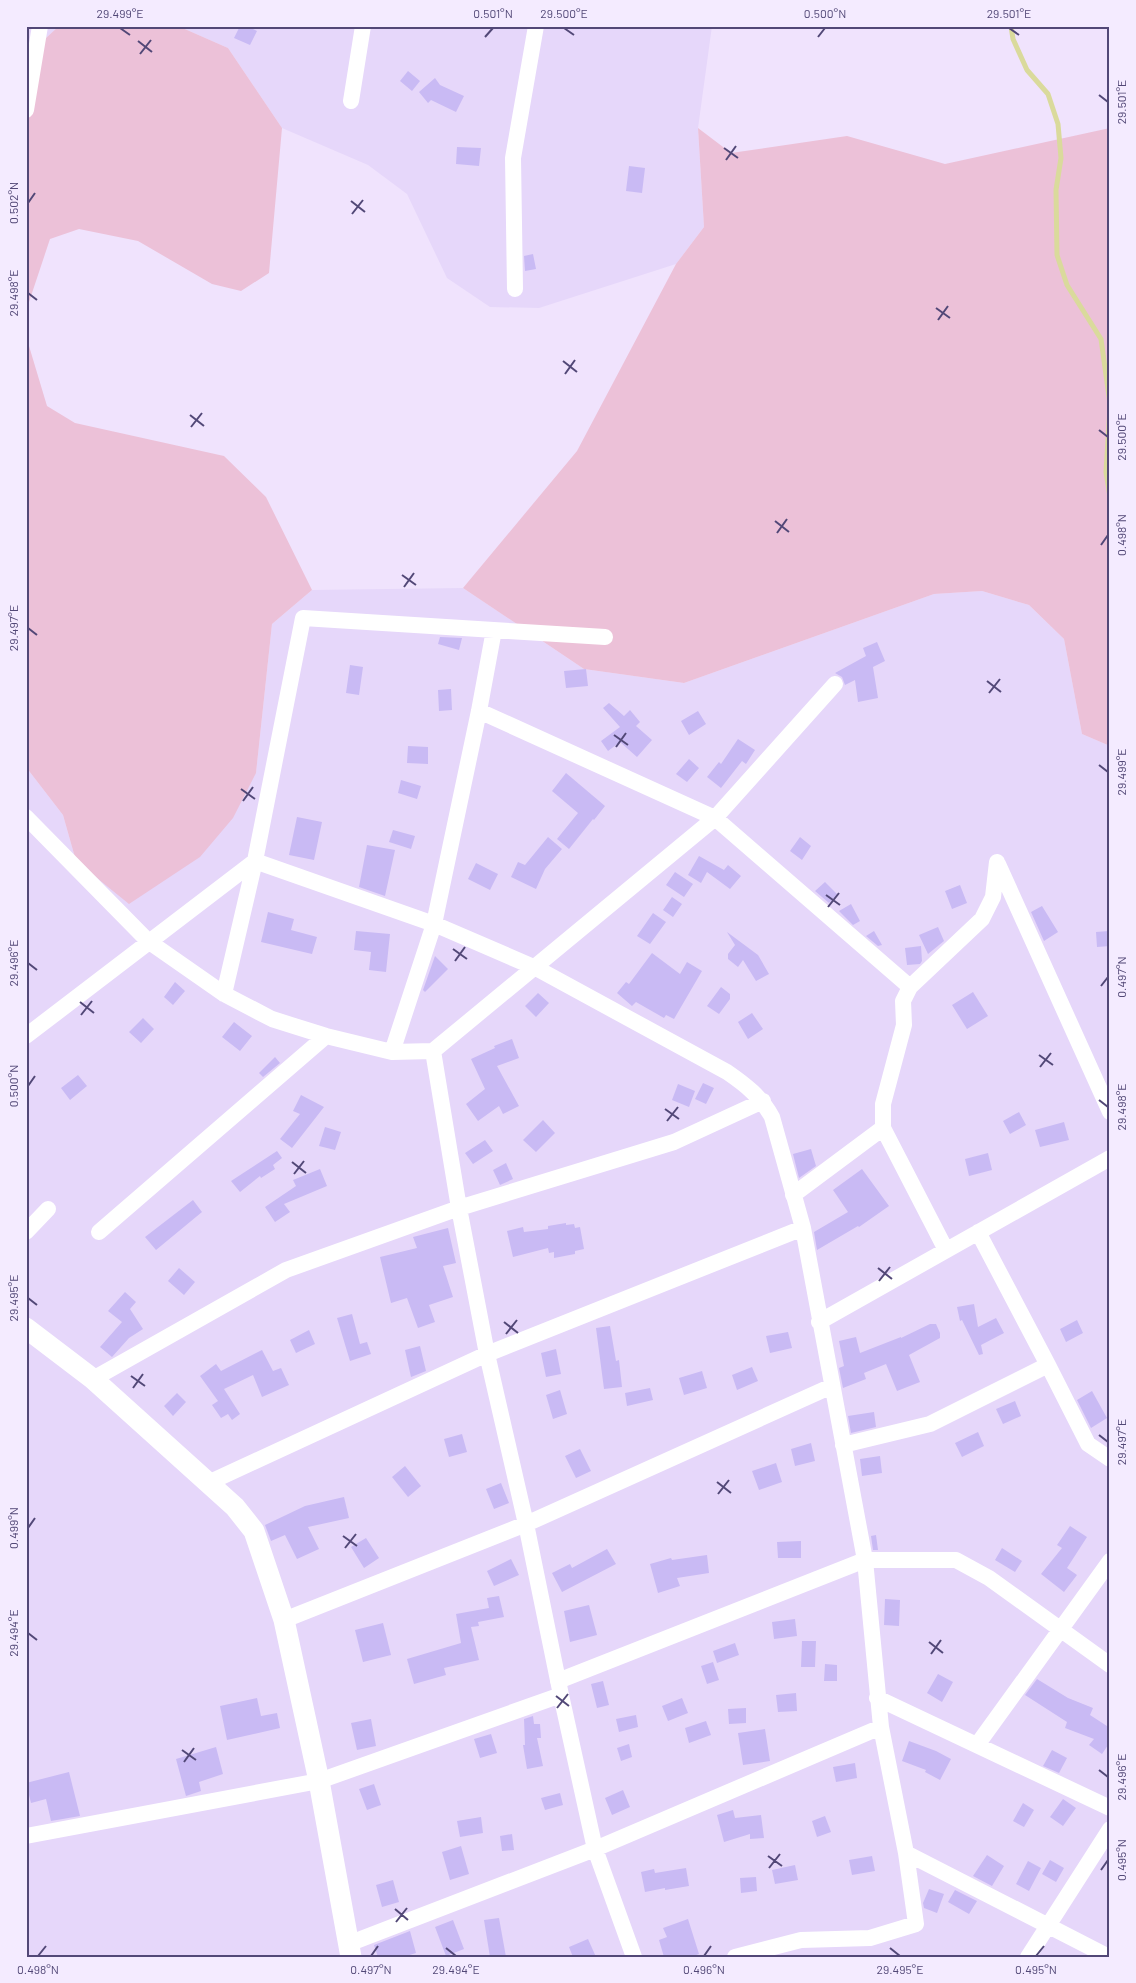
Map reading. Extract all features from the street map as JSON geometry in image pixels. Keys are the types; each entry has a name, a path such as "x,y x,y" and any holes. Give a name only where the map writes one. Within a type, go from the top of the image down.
{"street":[{"path":"26,110 40,26"},
{"path":"351,101 363,26"},
{"path":"515,289 513,158 536,26"},
{"path":"224,994 255,861 303,618 605,637"},
{"path":"392,1052 434,924 494,630"},
{"path":"30,828 148,942 224,994 272,1019 326,1036 392,1052 433,1051 536,968 715,818 835,684"},
{"path":"479,711 715,818 910,987"},
{"path":"255,861 434,924 536,968 727,1072 763,1101 772,1117 803,1228 819,1322 865,1560 881,1727 906,1853 916,1924 870,1938 801,1940 735,1957"},
{"path":"26,1036 255,861"},
{"path":"946,1250 883,1128 883,1104 904,1025 903,1001 910,987 982,919 993,897 997,862 1110,1112"},
{"path":"100,1232 326,1036"},
{"path":"433,1051 486,1354 526,1524 559,1688 595,1849 634,1957"},
{"path":"92,1379 286,1270 459,1208 674,1142 763,1101"},
{"path":"793,1195 883,1128"},
{"path":"819,1322 1110,1158"},
{"path":"26,1232 48,1210"},
{"path":"208,1483 486,1354 803,1228"},
{"path":"978,1232 1088,1444 1110,1459"},
{"path":"26,1328 92,1379 235,1507 254,1531 284,1620 319,1781 349,1950 595,1849 881,1727"},
{"path":"843,1445 930,1424 1048,1365"},
{"path":"284,1620 526,1524 832,1386"},
{"path":"26,1836 319,1781 559,1688 865,1560 956,1560 989,1578 1110,1666"},
{"path":"977,1745 1110,1561"},
{"path":"877,1698 1110,1808"},
{"path":"1028,1957 1110,1829"},
{"path":"906,1853 1109,1957"}],"shaded area":[{"path":"26,26 59,26 34,49 26,72"},
{"path":"59,26 178,26 228,48 282,128 269,273 241,291 212,284 138,241 79,229 50,239 26,311 26,72 34,49"},
{"path":"178,26 712,26 698,128 704,227 676,264 539,308 490,307 447,278 407,194 368,165 282,128 228,48"},
{"path":"698,128 731,153 847,136 945,164 1110,128 1110,746 1082,734 1064,639 1029,605 982,591 934,594 684,683 584,669 463,588 577,451 676,264 704,227"},
{"path":"26,336 47,406 75,423 224,456 266,497 312,590 272,624 256,773 233,818 200,857 129,904 76,861 63,815 26,767"},
{"path":"463,588 584,669 684,683 934,594 982,591 1029,605 1064,639 1082,734 1110,746 1110,1957 26,1957 26,767 63,815 76,861 256,773 272,624 312,590"}],"building":[{"path":"240,26 247,26 257,31 250,45 234,38"},
{"path":"408,71 420,81 412,91 400,81"},
{"path":"435,78 440,85 464,96 456,112 431,100 428,103 419,92"},
{"path":"457,147 481,148 479,166 456,164"},
{"path":"629,166 645,168 642,193 626,191"},
{"path":"533,254 536,269 525,271 524,256"},
{"path":"440,637 462,638 459,650 438,644"},
{"path":"877,642 885,661 873,667 878,698 858,702 855,680 845,685 842,677 835,673 866,656 863,648"},
{"path":"350,665 363,667 359,695 346,693"},
{"path":"586,669 588,686 566,688 564,671"},
{"path":"451,689 452,710 439,711 438,690"},
{"path":"609,703 624,716 630,710 640,722 636,726 652,740 637,757 620,742 608,751 601,741 620,727 603,708"},
{"path":"698,711 706,724 689,735 681,721"},
{"path":"738,739 755,750 746,764 742,761 721,788 707,777 719,762 721,764"},
{"path":"408,746 428,747 428,764 407,763"},
{"path":"689,759 699,768 687,782 676,774"},
{"path":"566,773 605,806 569,849 557,839 578,813 552,791"},
{"path":"401,780 421,786 417,799 398,793"},
{"path":"297,817 322,822 314,860 289,855"},
{"path":"393,830 415,836 411,849 389,842"},
{"path":"548,837 562,849 545,869 536,889 511,877 518,862 525,865"},
{"path":"800,837 811,846 802,860 790,851"},
{"path":"367,845 395,850 385,896 359,887"},
{"path":"699,856 724,870 728,865 741,876 730,889 707,872 701,883 688,875"},
{"path":"476,863 498,874 490,890 468,879"},
{"path":"675,872 693,884 684,897 666,885"},
{"path":"825,882 838,895 829,903 815,891"},
{"path":"960,885 967,903 952,909 945,891"},
{"path":"672,897 682,904 673,917 663,910"},
{"path":"851,904 860,921 853,925 839,911"},
{"path":"1042,906 1058,932 1044,941 1031,912"},
{"path":"268,912 294,919 291,930 317,937 312,954 261,942"},
{"path":"653,913 666,922 650,944 637,936"},
{"path":"938,927 944,941 928,954 919,935"},
{"path":"356,931 390,934 386,972 369,970 371,952 354,950"},
{"path":"874,931 882,945 878,946 866,936"},
{"path":"1109,931 1110,946 1097,947 1096,932"},
{"path":"727,932 758,955 769,974 756,981 743,960 738,967 728,959 728,954 735,945"},
{"path":"921,946 922,961 920,964 907,965 905,948"},
{"path":"652,953 680,974 687,962 702,971 674,1019 666,1015 664,1018 636,1002 632,1006 617,993 626,982 629,984"},
{"path":"435,956 448,969 425,992 423,990"},
{"path":"175,982 185,991 173,1005 164,997"},
{"path":"721,987 730,994 730,999 719,1014 707,1006"},
{"path":"973,992 988,1016 967,1029 952,1005"},
{"path":"538,993 549,1003 536,1017 525,1006"},
{"path":"752,1013 763,1029 748,1039 738,1022"},
{"path":"143,1018 154,1029 141,1043 129,1032"},
{"path":"234,1022 252,1036 240,1051 222,1037"},
{"path":"512,1039 519,1058 497,1066 519,1106 503,1114 499,1106 478,1121 466,1104 485,1089 471,1059 495,1048 494,1046"},
{"path":"275,1057 280,1063 263,1077 259,1073"},
{"path":"78,1075 87,1086 70,1100 61,1088"},
{"path":"703,1083 714,1088 706,1104 695,1099"},
{"path":"678,1084 695,1091 689,1107 672,1100"},
{"path":"301,1095 324,1107 292,1148 280,1139 300,1114 293,1111"},
{"path":"1019,1112 1026,1125 1010,1134 1003,1121"},
{"path":"543,1120 555,1133 536,1152 523,1140"},
{"path":"1064,1122 1069,1140 1040,1147 1035,1130"},
{"path":"325,1127 341,1132 335,1150 319,1146"},
{"path":"485,1140 493,1151 473,1164 465,1153"},
{"path":"811,1149 816,1166 799,1178 793,1154"},
{"path":"277,1151 282,1158 273,1165 275,1169 261,1178 260,1176 240,1192 231,1181"},
{"path":"988,1153 992,1170 969,1176 965,1159"},
{"path":"506,1163 513,1179 500,1185 493,1170"},
{"path":"320,1169 327,1186 284,1204 290,1212 275,1222 265,1207 296,1186 293,1180"},
{"path":"862,1169 889,1206 859,1227 817,1250 814,1232 848,1212 833,1190"},
{"path":"193,1200 202,1212 156,1250 145,1237"},
{"path":"566,1223 566,1225 574,1224 575,1228 580,1227 584,1249 575,1251 575,1254 554,1258 554,1252 549,1253 548,1248 513,1257 507,1231 523,1227 524,1232 548,1229 548,1226"},
{"path":"448,1228 456,1263 443,1266 453,1297 429,1305 435,1322 418,1328 407,1298 391,1303 380,1257 417,1248 413,1237"},
{"path":"179,1268 195,1282 184,1295 168,1281"},
{"path":"125,1292 136,1302 130,1309 143,1329 129,1338 112,1357 100,1347 122,1322 108,1311"},
{"path":"974,1304 978,1327 996,1318 1004,1333 981,1345 983,1354 979,1355 962,1320 960,1321 957,1307"},
{"path":"352,1314 360,1344 367,1342 371,1354 350,1361 337,1318"},
{"path":"1077,1320 1083,1333 1066,1342 1060,1329"},
{"path":"930,1324 936,1324 940,1338 909,1355 920,1382 897,1391 886,1364 864,1373 866,1379 843,1388 839,1368 844,1366 839,1341 856,1337 860,1353 901,1338"},
{"path":"610,1326 616,1361 619,1360 622,1387 604,1389 596,1328"},
{"path":"309,1330 315,1344 296,1353 290,1340"},
{"path":"788,1332 792,1348 770,1353 766,1336"},
{"path":"420,1346 426,1371 411,1377 405,1350"},
{"path":"556,1349 561,1374 546,1377 541,1353"},
{"path":"262,1350 273,1371 281,1368 289,1385 262,1397 253,1375 224,1389 240,1414 232,1420 228,1414 221,1418 212,1405 218,1401 200,1376 216,1364 221,1371"},
{"path":"752,1367 758,1381 737,1390 732,1375"},
{"path":"702,1371 707,1388 684,1395 679,1378"},
{"path":"650,1388 653,1400 627,1406 625,1393"},
{"path":"560,1390 567,1414 553,1419 546,1395"},
{"path":"1092,1391 1107,1418 1091,1428 1077,1400"},
{"path":"177,1393 186,1402 173,1416 164,1406"},
{"path":"1015,1401 1021,1416 1003,1424 996,1409"},
{"path":"874,1412 876,1427 851,1433 848,1416"},
{"path":"978,1432 984,1446 962,1457 955,1443"},
{"path":"462,1434 467,1452 449,1457 444,1439"},
{"path":"811,1443 815,1461 795,1466 791,1449"},
{"path":"580,1449 591,1471 576,1478 565,1456"},
{"path":"880,1456 882,1473 862,1476 860,1459"},
{"path":"776,1463 782,1482 759,1490 752,1471"},
{"path":"405,1466 421,1486 408,1497 392,1477"},
{"path":"501,1483 509,1503 494,1509 486,1489"},
{"path":"344,1497 349,1518 308,1527 319,1549 297,1559 285,1535 271,1541 265,1525 305,1506"},
{"path":"1070,1526 1087,1537 1067,1568 1077,1575 1064,1592 1041,1574 1062,1548 1057,1545"},
{"path":"876,1535 878,1550 873,1550 871,1536"},
{"path":"366,1538 379,1558 364,1568 351,1547"},
{"path":"801,1541 801,1558 778,1558 777,1542"},
{"path":"1002,1548 1022,1561 1015,1572 995,1560"},
{"path":"607,1549 616,1564 562,1592 552,1573 570,1564 572,1568"},
{"path":"707,1555 709,1573 677,1578 680,1586 658,1593 650,1564 671,1558 672,1560"},
{"path":"511,1559 519,1575 494,1586 487,1571"},
{"path":"499,1596 504,1617 478,1622 479,1626 471,1627 479,1660 444,1668 446,1675 414,1684 407,1659 461,1643 456,1614 489,1608 487,1598"},
{"path":"885,1599 900,1600 899,1626 884,1625"},
{"path":"589,1605 597,1635 570,1642 564,1611"},
{"path":"795,1619 797,1636 774,1639 772,1622"},
{"path":"383,1623 391,1655 363,1662 355,1630"},
{"path":"802,1641 816,1641 815,1667 801,1667"},
{"path":"735,1643 739,1655 717,1663 713,1651"},
{"path":"713,1662 719,1680 707,1684 701,1666"},
{"path":"825,1664 837,1665 837,1681 824,1681"},
{"path":"938,1674 953,1682 942,1702 927,1693"},
{"path":"1037,1679 1068,1698 1093,1708 1090,1715 1110,1728 1110,1742 1102,1754 1089,1745 1094,1739 1065,1728 1067,1722 1025,1695"},
{"path":"603,1681 609,1705 597,1708 591,1684"},
{"path":"796,1693 797,1711 778,1712 776,1695"},
{"path":"257,1698 261,1716 277,1713 280,1728 227,1740 220,1706"},
{"path":"682,1698 688,1713 668,1721 662,1706"},
{"path":"746,1708 746,1723 729,1724 728,1709"},
{"path":"636,1715 638,1727 619,1732 616,1719"},
{"path":"533,1716 534,1724 540,1724 541,1738 537,1738 543,1766 527,1769 523,1745 525,1745 524,1719"},
{"path":"371,1719 376,1746 357,1750 351,1723"},
{"path":"706,1721 711,1735 689,1743 685,1728"},
{"path":"765,1729 770,1761 743,1765 738,1733"},
{"path":"491,1734 497,1753 480,1758 474,1739"},
{"path":"909,1741 951,1759 940,1780 925,1772 926,1770 902,1761"},
{"path":"629,1744 632,1757 621,1761 617,1748"},
{"path":"216,1747 223,1774 199,1782 201,1791 186,1796 176,1759"},
{"path":"1052,1750 1067,1758 1059,1773 1043,1766"},
{"path":"855,1763 857,1778 836,1782 833,1767"},
{"path":"69,1772 80,1816 51,1821 46,1799 31,1803 26,1783"},
{"path":"374,1784 381,1805 367,1810 359,1789"},
{"path":"623,1790 630,1807 612,1815 605,1798"},
{"path":"560,1793 563,1805 545,1810 541,1798"},
{"path":"1063,1799 1076,1808 1063,1826 1050,1817"},
{"path":"1023,1803 1034,1810 1024,1827 1013,1821"},
{"path":"733,1810 735,1818 761,1815 764,1838 750,1839 750,1834 724,1842 717,1815"},
{"path":"825,1816 831,1832 817,1837 812,1821"},
{"path":"481,1817 483,1833 460,1837 457,1821"},
{"path":"512,1834 514,1850 502,1851 500,1836"},
{"path":"461,1846 469,1874 450,1880 442,1852"},
{"path":"987,1855 1004,1866 992,1886 973,1876"},
{"path":"872,1856 875,1871 852,1875 849,1860"},
{"path":"1050,1860 1064,1868 1056,1882 1042,1874"},
{"path":"1028,1861 1041,1868 1029,1891 1016,1884"},
{"path":"795,1865 798,1880 775,1884 772,1870"},
{"path":"686,1868 689,1886 645,1892 641,1872 654,1869 655,1873"},
{"path":"756,1877 757,1891 741,1893 740,1878"},
{"path":"393,1880 399,1902 382,1907 376,1885"},
{"path":"929,1889 944,1894 937,1913 924,1908 923,1903"},
{"path":"955,1890 977,1901 969,1914 948,1902"},
{"path":"499,1918 506,1957 490,1957 484,1920"},
{"path":"688,1919 699,1954 691,1957 664,1957 659,1940 667,1937 663,1928"},
{"path":"453,1920 464,1949 446,1956 435,1927"},
{"path":"410,1931 416,1953 403,1957 378,1957 374,1945"},
{"path":"588,1939 596,1957 573,1957 569,1947"}],"waterway":[{"path":"1011,26 1013,39 1027,70 1048,94 1058,124 1061,158 1056,190 1057,255 1067,285 1101,339 1110,404"},
{"path":"1110,408 1106,472 1110,497"}]}
